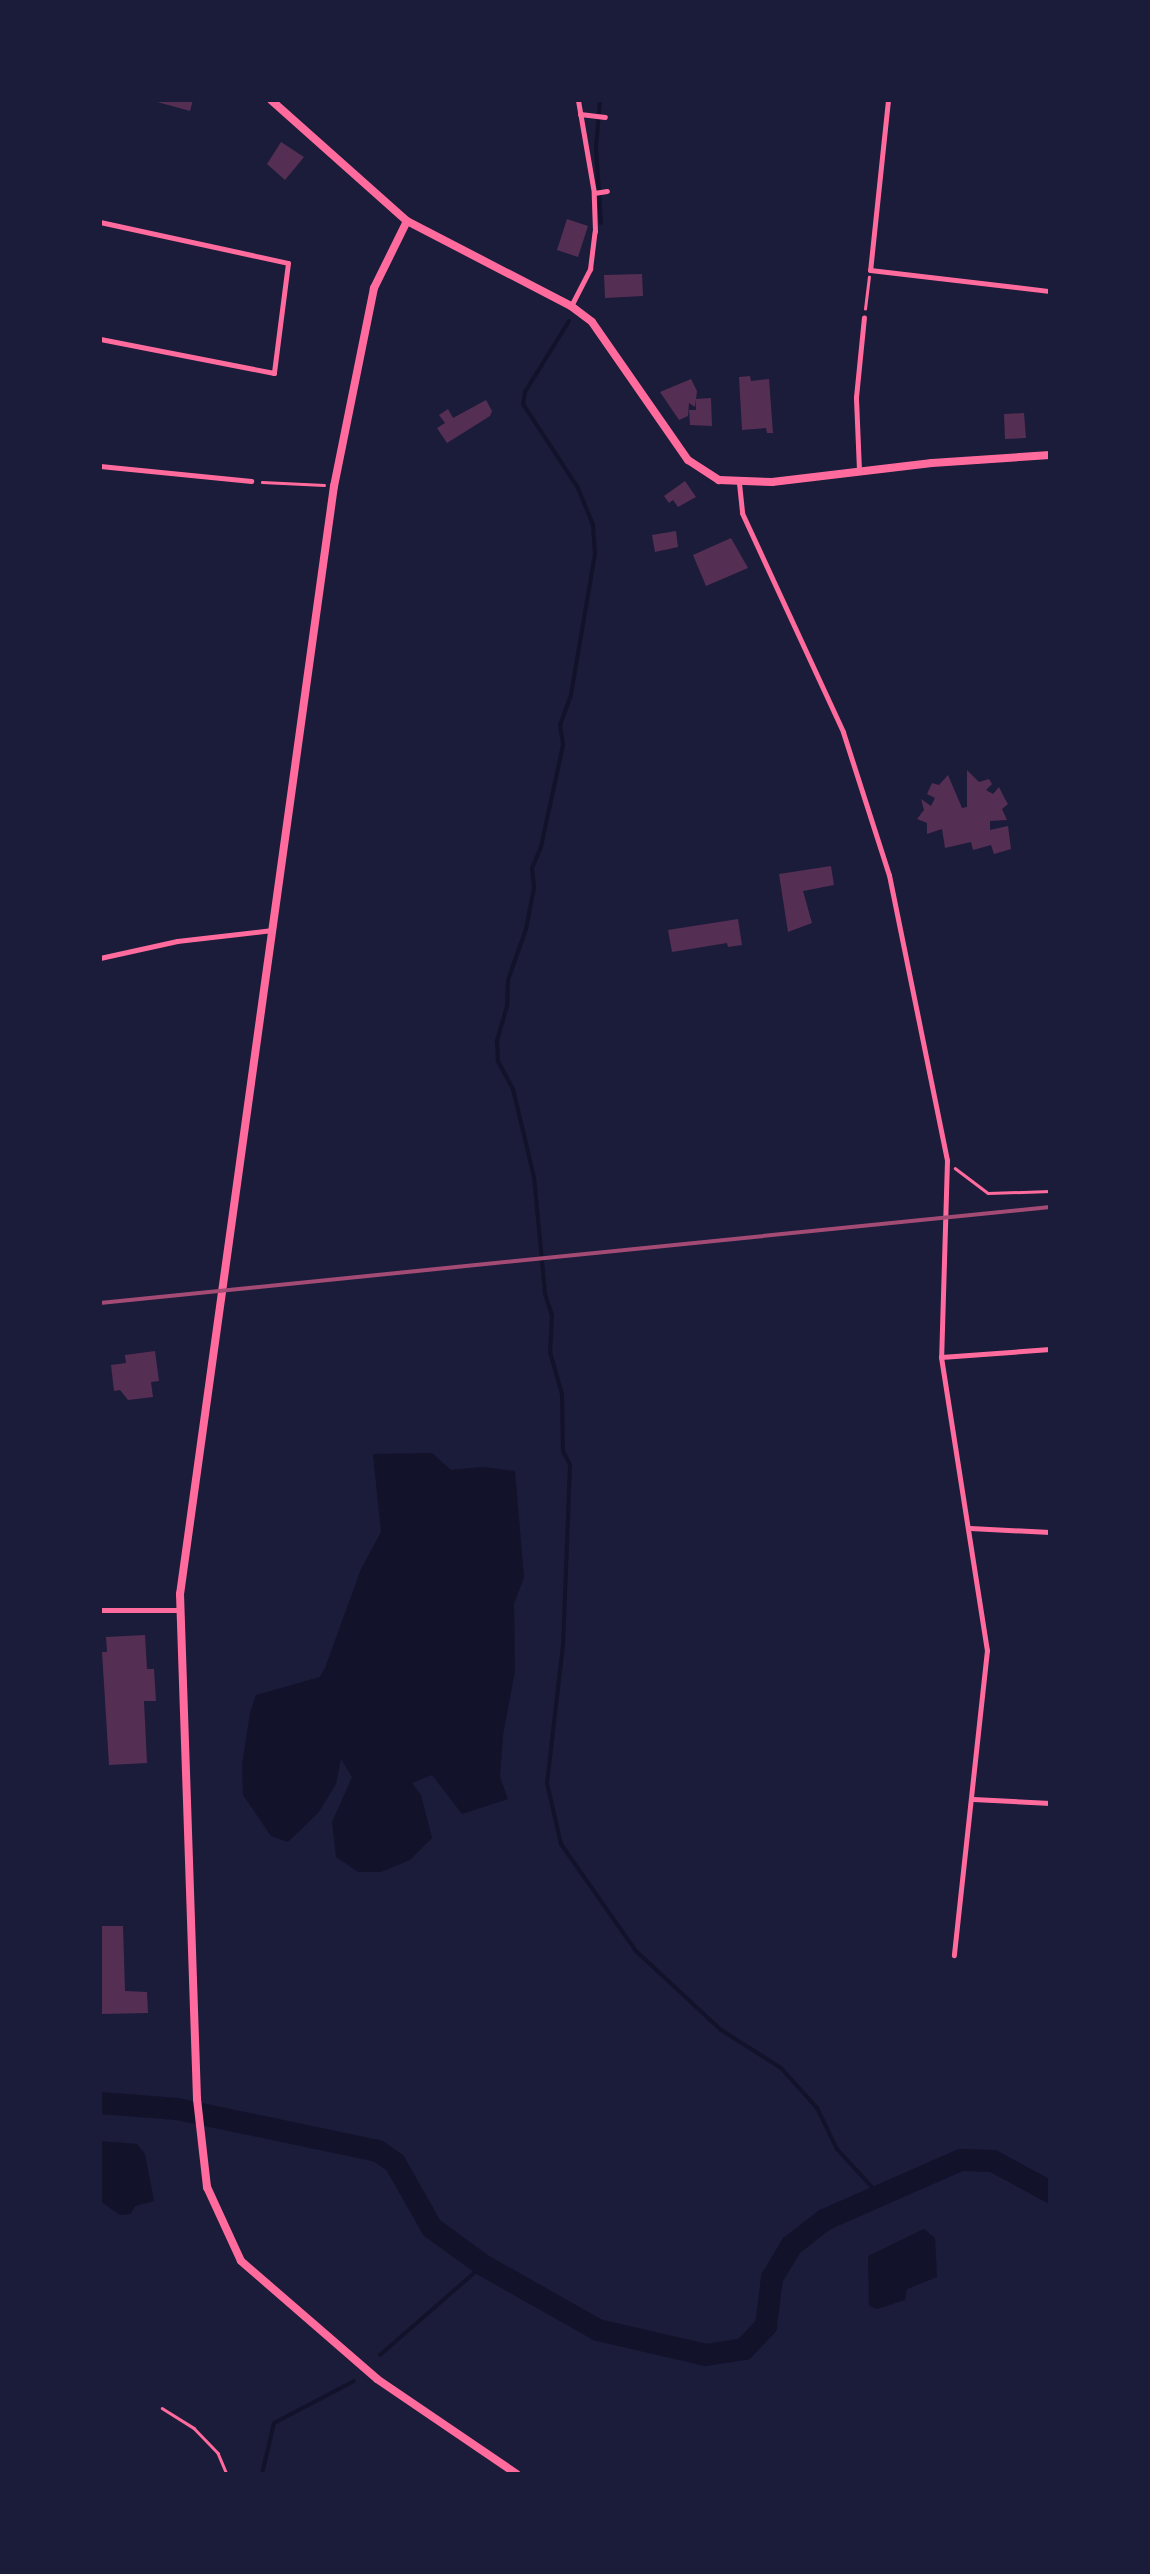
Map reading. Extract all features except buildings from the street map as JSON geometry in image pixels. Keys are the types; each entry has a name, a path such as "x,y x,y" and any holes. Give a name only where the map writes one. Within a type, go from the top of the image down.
{"street":[{"path":"271,100 378,199 408,221 571,306 592,322 688,460 719,480 739,484 859,470 1050,456"},
{"path":"571,306 590,269 600,192 578,100"},
{"path":"888,100 870,270 1050,292"},
{"path":"580,114 601,117"},
{"path":"408,221 374,288 334,486 180,1610 197,2099 207,2188 216,2214 253,2274 390,2389 516,2474"},
{"path":"100,222 288,263 274,373 100,338"},
{"path":"859,470 856,397 864,316"},
{"path":"100,466 250,481"},
{"path":"739,484 742,513 843,732 890,875 947,1160 941,1357 987,1650 954,1955"},
{"path":"100,958 177,941 272,930"},
{"path":"941,1357 1050,1350"},
{"path":"970,1528 1050,1532"},
{"path":"100,1610 180,1610"},
{"path":"973,1799 1050,1803"}],"path":[{"path":"864,316 870,270"},
{"path":"250,481 334,486"},
{"path":"947,1160 966,1181 988,1193 1050,1191"},
{"path":"162,2408 194,2428 218,2453 227,2474"}],"shaded area":[{"path":"432,1453 451,1470 483,1467 515,1471 524,1577 514,1604 515,1671 503,1735 500,1777 508,1799 462,1814 432,1775 412,1783 421,1795 432,1838 410,1860 381,1872 358,1872 336,1857 332,1822 352,1777 341,1759 336,1784 319,1812 288,1842 271,1836 243,1795 242,1765 250,1713 256,1695 320,1677 325,1668 361,1569 381,1532 373,1454"},
{"path":"100,2141 137,2144 145,2154 154,2201 135,2206 131,2214 120,2215 100,2201"},
{"path":"924,2229 935,2238 937,2277 907,2289 905,2300 877,2309 869,2306 868,2256"}],"waterway":[{"path":"600,100 596,148 601,223"},
{"path":"569,321 525,392 523,404 578,488 593,525 595,554 571,695 560,725 563,745 541,847 532,868 534,888 526,929 508,980 507,1006 497,1042 498,1061 513,1089 534,1177 545,1294 552,1315 550,1352 562,1394 563,1451 570,1465 563,1645 547,1783 561,1844 636,1951 721,2030 781,2068 817,2108 837,2149 881,2197"},
{"path":"100,2103 177,2109 378,2151 395,2163 432,2228 483,2265 598,2330 706,2355 744,2349 766,2326 772,2278 791,2246 824,2220 961,2160 993,2161 1050,2192"},
{"path":"380,2355 483,2265"},
{"path":"262,2474 274,2423 354,2381"}],"railway":[{"path":"100,1303 1050,1207"}]}
